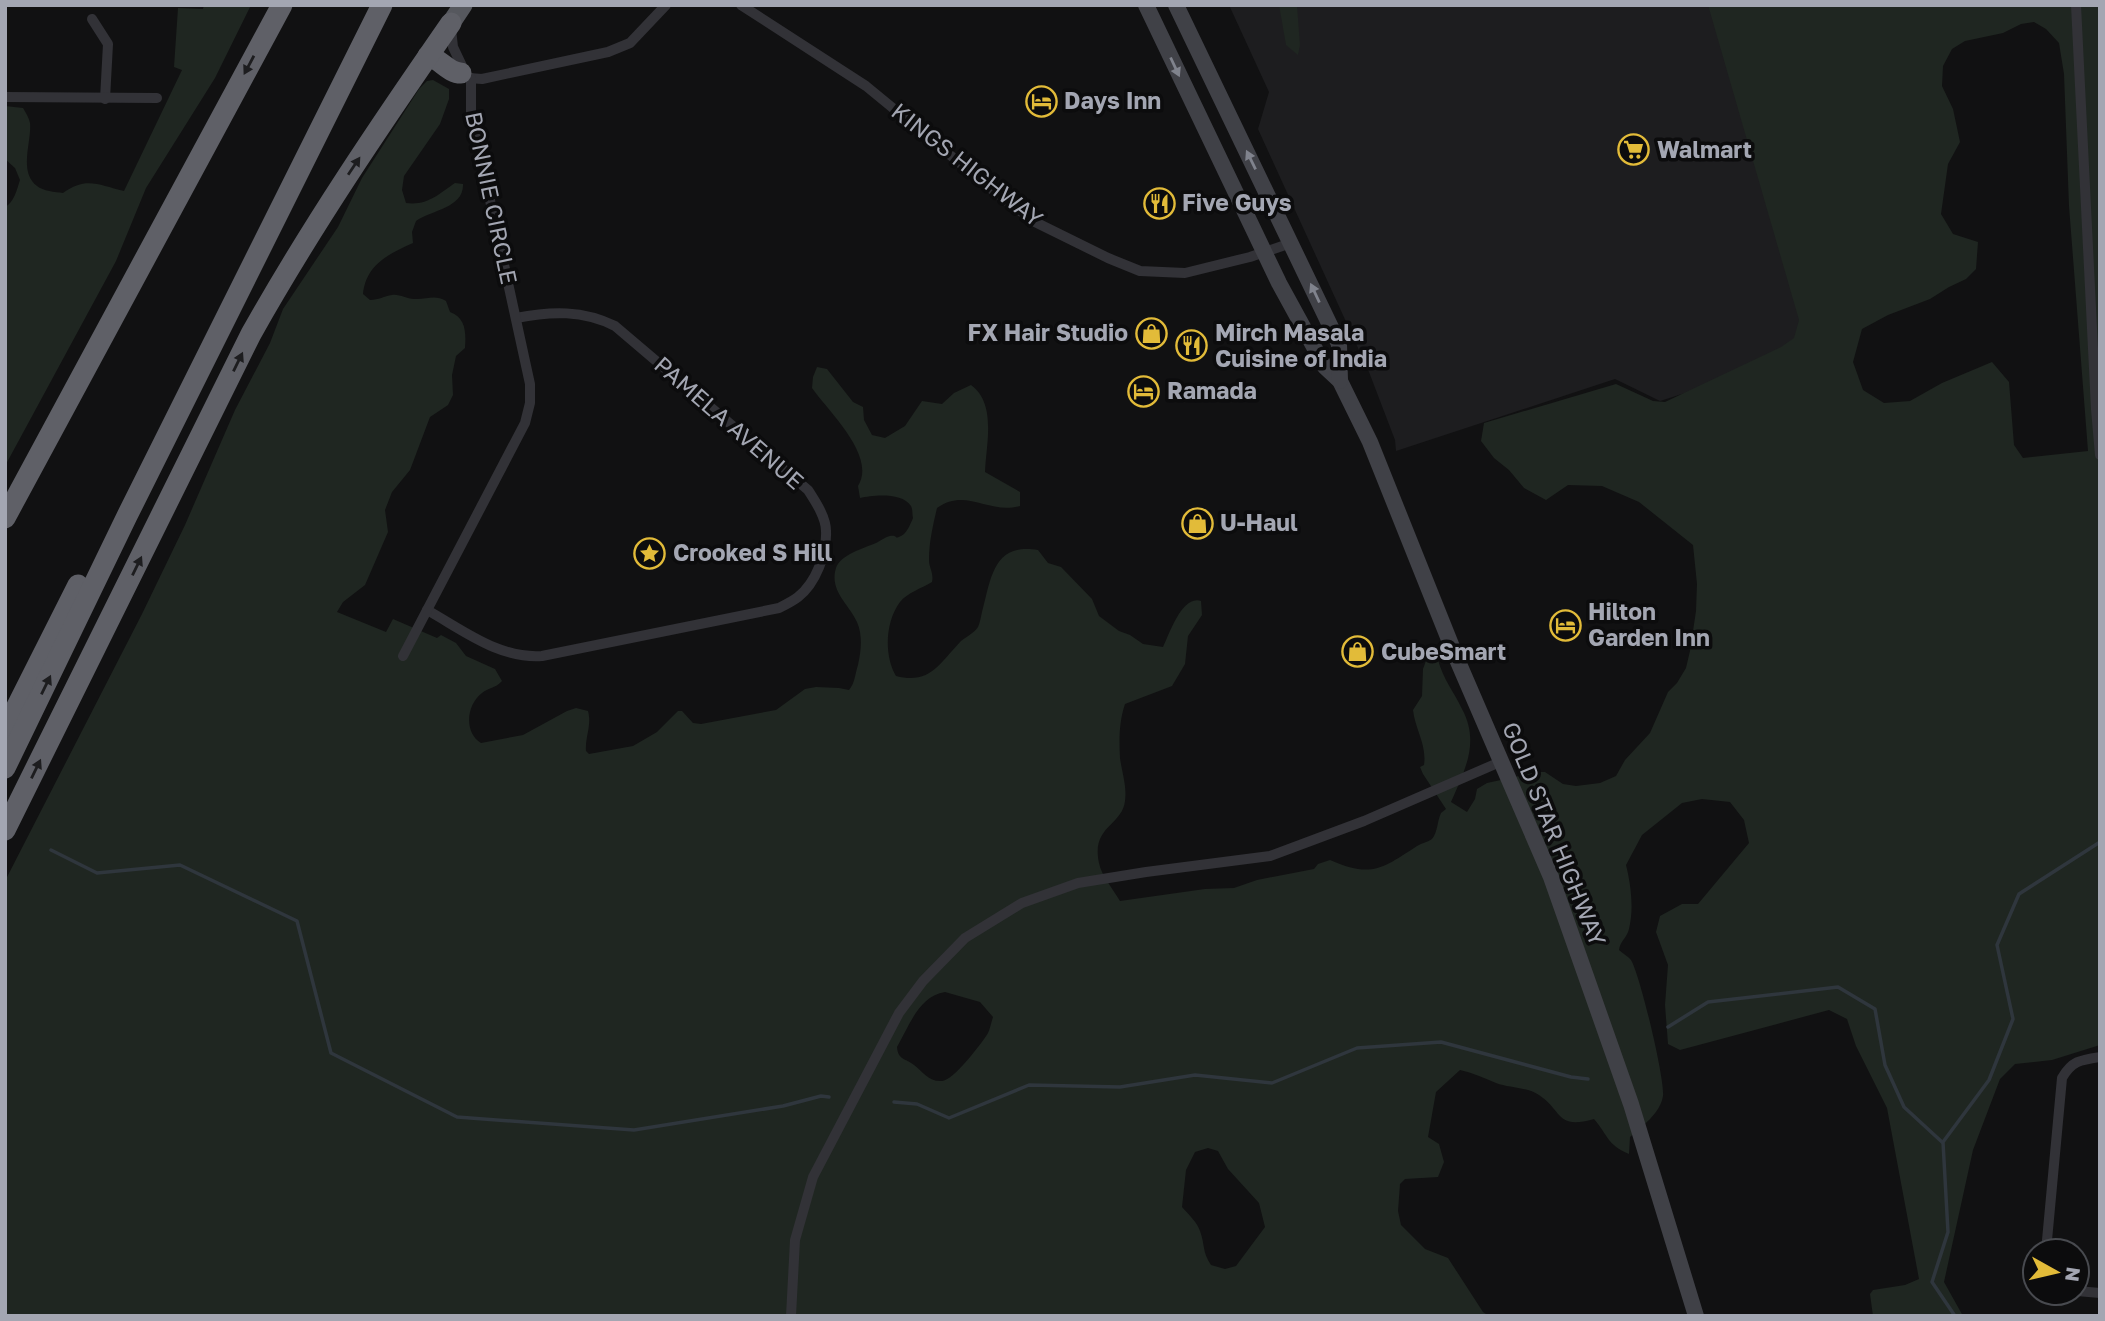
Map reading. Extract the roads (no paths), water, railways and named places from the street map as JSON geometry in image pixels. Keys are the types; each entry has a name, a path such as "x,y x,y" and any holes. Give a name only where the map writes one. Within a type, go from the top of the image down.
{"highway":[{"path":"5,518 282,5"},
{"path":"5,730 301,144 379,5"},
{"path":"5,768 379,5"},
{"path":"5,830 251,334 285,275 457,14"},
{"path":"428,56 439,60 454,72 466,75"},
{"path":"5,490 77,367 132,282"}],"main road":[{"name":"GOLD STAR HIGHWAY","path":"1146,5 1264,253 1325,367 1340,381 1370,442 1500,762 1551,877 1607,1031 1696,1316"},
{"name":"GOLD STAR HIGHWAY","path":"1176,5 1339,344 1340,381"}],"street":[{"path":"457,14 453,47 466,75 484,79 608,52 630,43 666,5"},
{"name":"KINGS HIGHWAY","path":"741,5 866,86 1035,222 1108,258 1140,271 1174,274 1197,271 1291,243"},
{"path":"2076,5 2100,455"},
{"path":"92,19 108,44 105,99"},
{"name":"BONNIE CIRCLE","path":"466,75 471,113 516,318"},
{"path":"5,97 157,98"},
{"name":"PAMELA AVENUE","path":"427,610 498,649 525,657 542,656 779,608 799,596 813,579 823,554 826,529 808,490 615,326 598,318 574,313 541,313 516,318"},
{"path":"402,656 525,423 530,403 530,384 516,318"},
{"path":"791,1316 795,1240 813,1177 899,1013 923,981 965,938 1022,903 1078,883 1270,856 1364,821 1500,762"},
{"path":"2047,1237 2062,1078 2069,1067 2081,1059 2100,1057"}],"waterway":[{"path":"1955,1316 1932,1282 1948,1232 1943,1142 1989,1080 2013,1019 1997,945 2019,894 2100,842"},
{"path":"51,850 97,873 180,865 297,921 331,1053 457,1117 634,1130 783,1106 821,1096 829,1097"},
{"path":"1668,1027 1708,1002 1838,987 1875,1009 1885,1065 1904,1107 1942,1142"},
{"path":"894,1102 917,1104 949,1118 1029,1085 1120,1087 1195,1075 1272,1083 1357,1048 1441,1042 1571,1077 1588,1079"}],"place":[{"name":"Days Inn","path":"1041,101"},
{"name":"Walmart","path":"1634,150"},
{"name":"Five Guys","path":"1159,203"},
{"name":"FX Hair Studio","path":"1151,333"},
{"name":"Mirch Masala Cuisine of India","path":"1192,346"},
{"name":"Ramada","path":"1144,391"},
{"name":"U-Haul","path":"1197,523"},
{"name":"Crooked S Hill","path":"650,553"},
{"name":"Hilton Garden Inn","path":"1565,625"},
{"name":"CubeSmart","path":"1358,652"}]}
